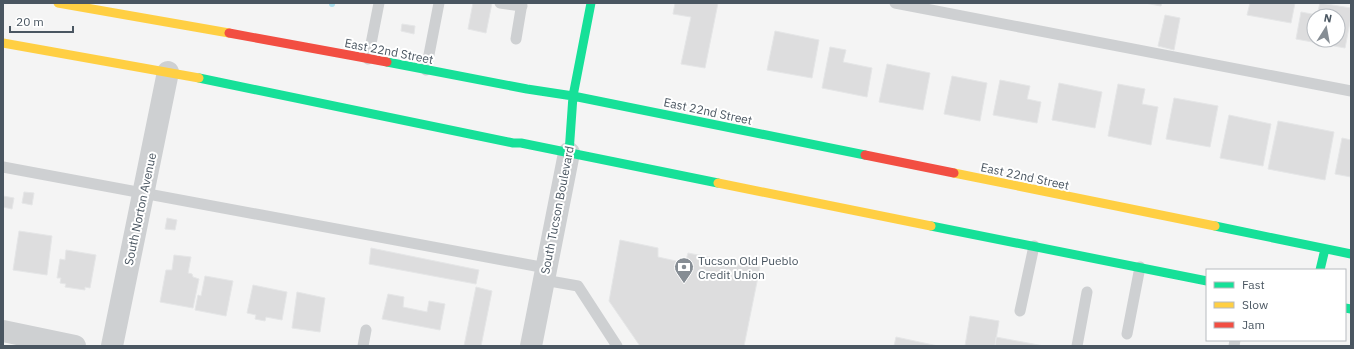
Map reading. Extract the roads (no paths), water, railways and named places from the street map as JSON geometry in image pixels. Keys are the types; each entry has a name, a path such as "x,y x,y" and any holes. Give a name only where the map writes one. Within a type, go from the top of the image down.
{"main road":[{"name":"East 22nd Street","path":"58,3 527,89 573,96 1351,254"},
{"name":"South Tucson Boulevard","path":"569,153 573,96 591,3"},
{"path":"3,43 168,72 513,143 521,143 1206,280"},
{"path":"1320,269 1325,249"}],"street":[{"name":"South Norton Avenue","path":"112,346 168,72"},
{"name":"South Tucson Boulevard","path":"531,346 569,153"},
{"path":"3,331 76,346"}],"lane":[{"path":"368,59 378,3"},
{"path":"426,70 438,3"},
{"path":"500,3 522,5 516,38"},
{"path":"895,3 1351,91"},
{"path":"3,167 545,274 578,286 617,346"},
{"path":"1020,311 1034,246"},
{"path":"1127,334 1140,267"},
{"path":"1077,346 1087,292"},
{"path":"363,346 366,330"}],"place":[{"name":"Tucson Old Pueblo Credit Union","path":"684,284"}]}
